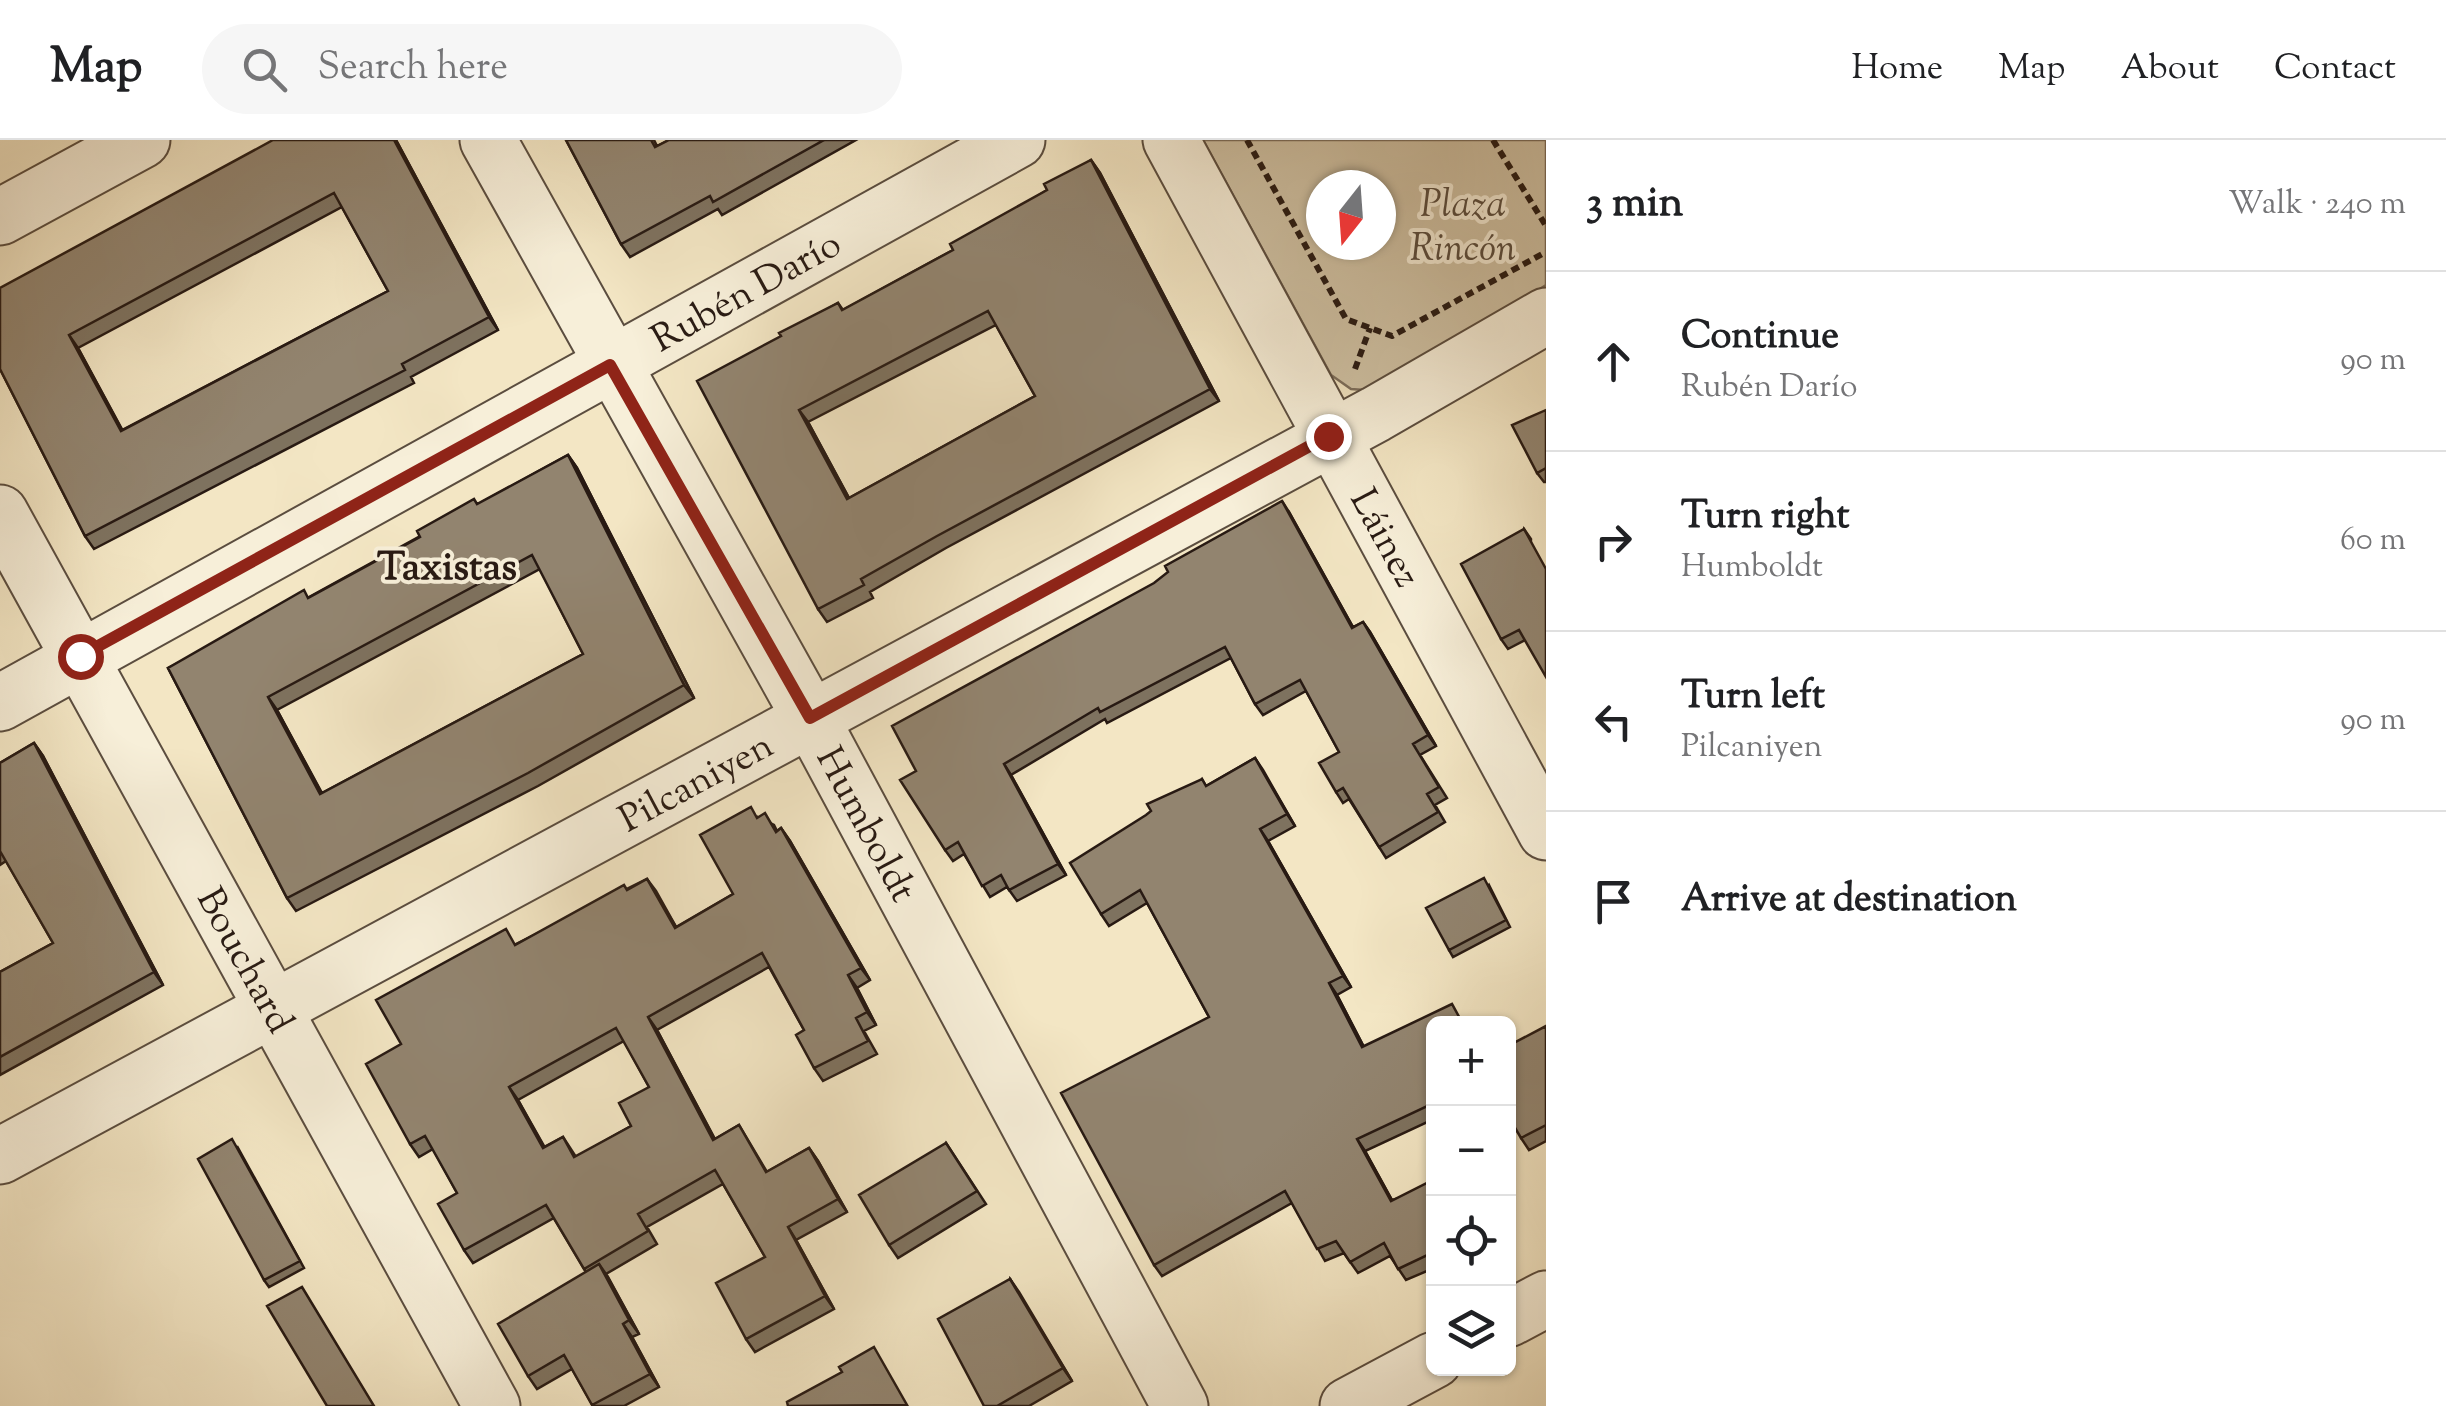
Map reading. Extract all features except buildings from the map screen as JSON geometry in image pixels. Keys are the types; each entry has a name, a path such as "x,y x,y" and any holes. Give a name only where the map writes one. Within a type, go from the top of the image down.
{"street":[{"path":"0,217 142,140"},
{"name":"Humboldt","path":"488,140 810,718 1180,1406"},
{"name":"Rubén Darío","path":"0,702 1017,140"},
{"name":"Láinez","path":"1171,140 1546,832"},
{"name":"Pilcaniyen","path":"0,1156 1328,436 1376,414 1546,316"},
{"name":"Bouchard","path":"0,513 492,1406"},
{"path":"1516,1315 1546,1299"},
{"path":"1348,1406 1426,1364"}],"path":[{"path":"1247,140 1346,319 1392,336 1546,252"},
{"path":"1493,140 1546,226"}],"green space":[{"name":"Plaza Rincón","path":"1203,140 1546,140 1546,285 1378,391 1351,389 1331,375"}],"district":[{"name":"Taxistas","path":"447,565"}],"route":[{"path":"80,656 610,365 810,718 1328,436"}]}
